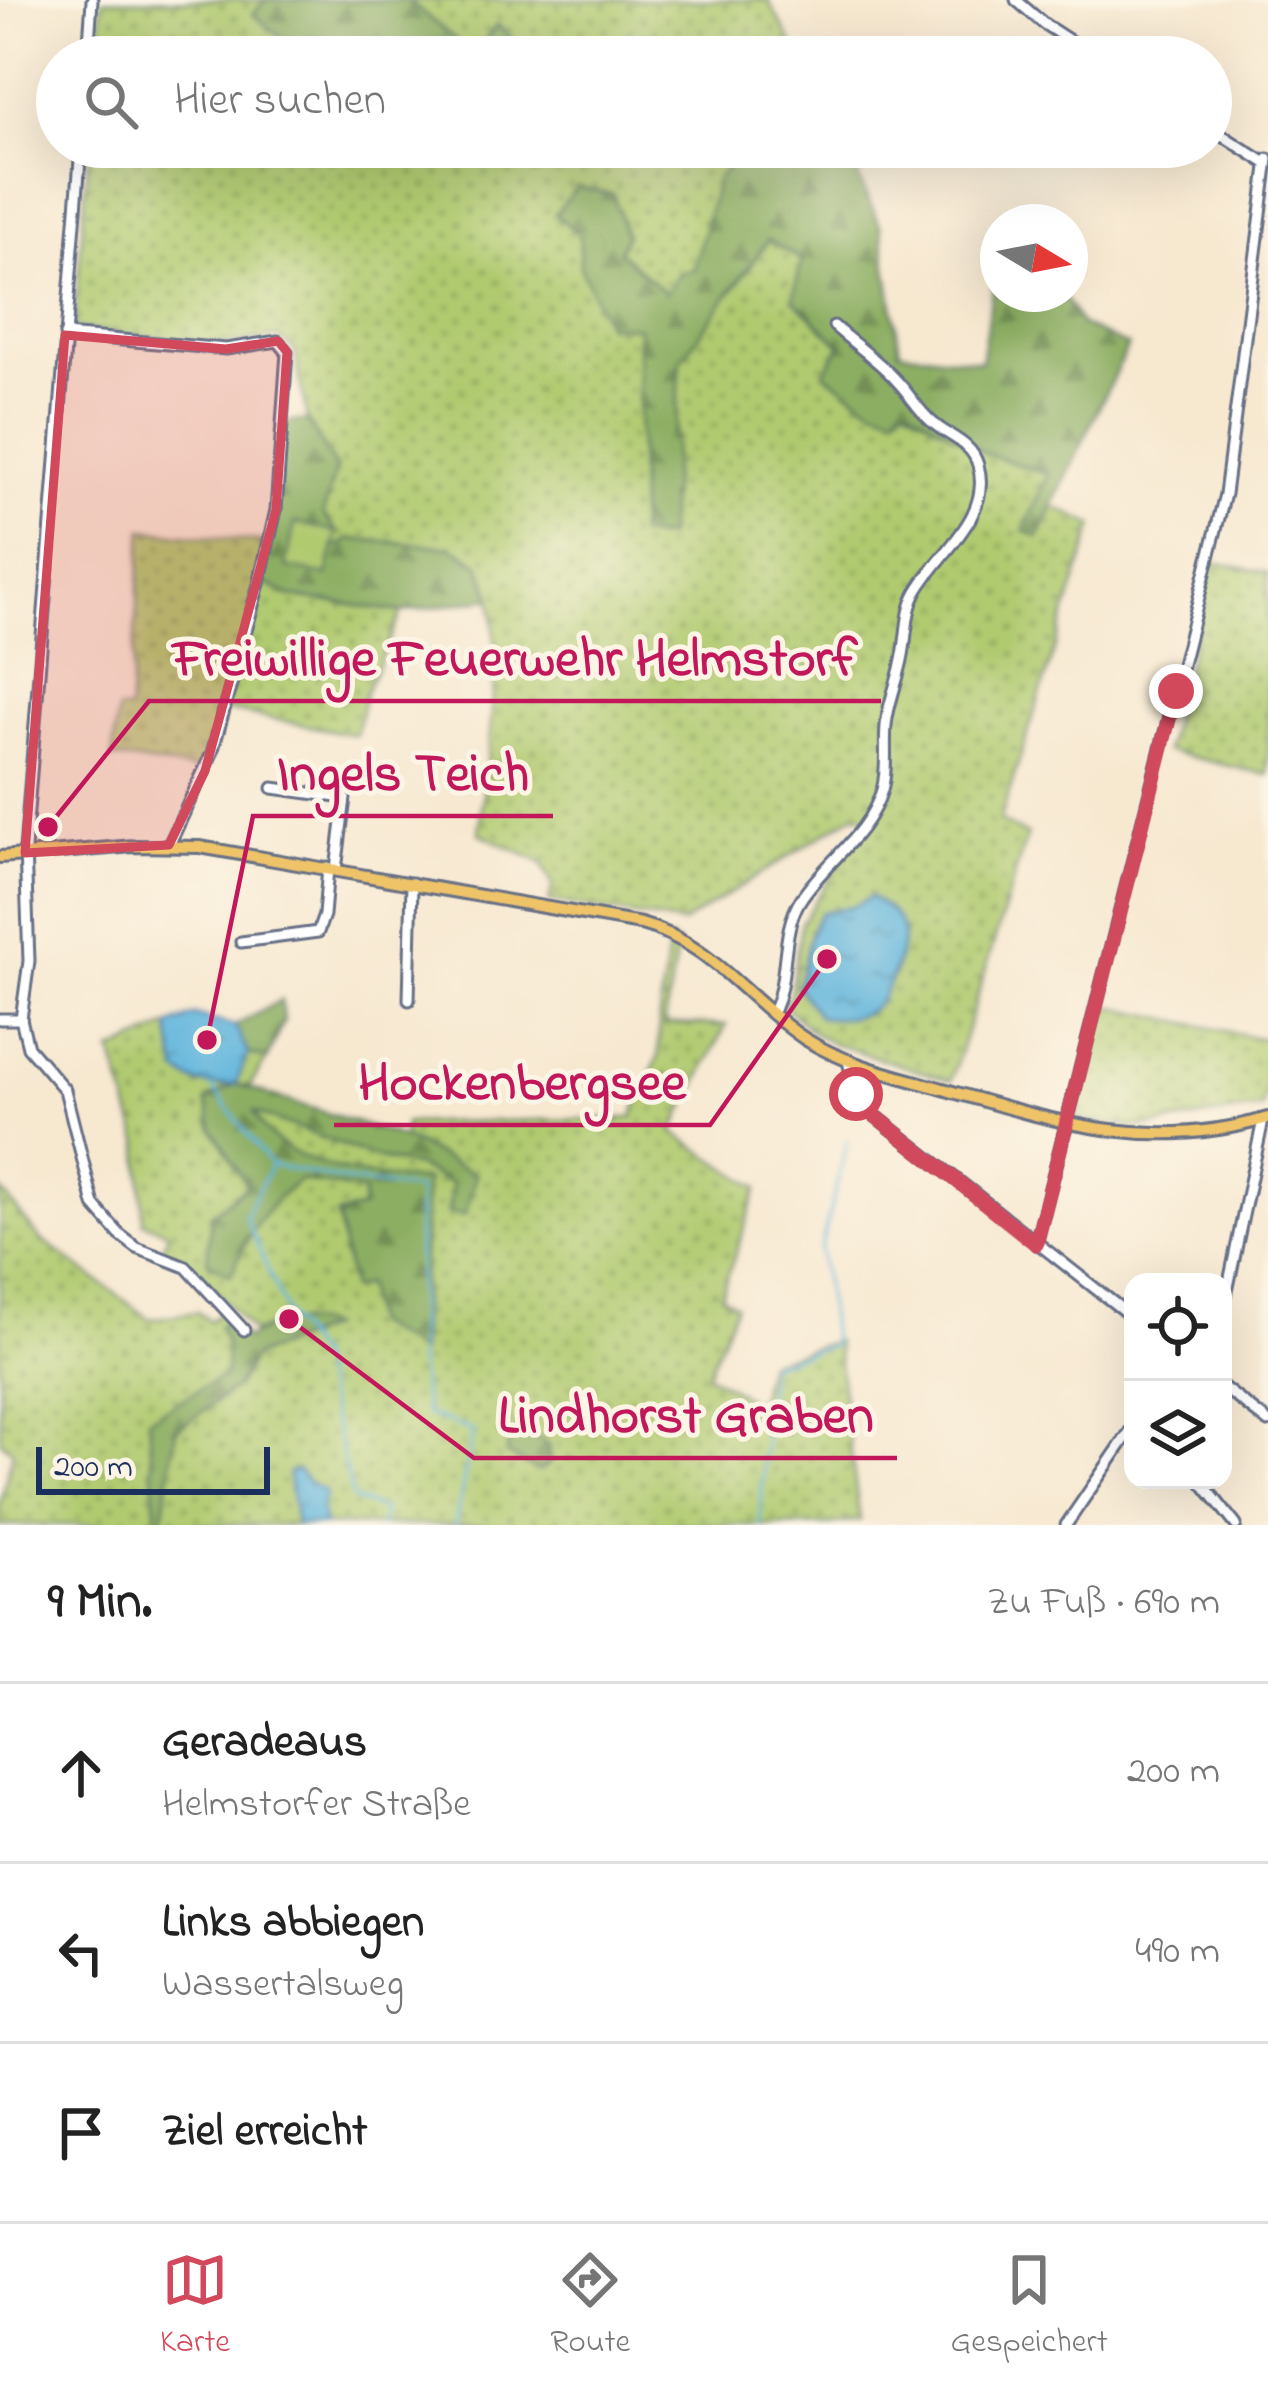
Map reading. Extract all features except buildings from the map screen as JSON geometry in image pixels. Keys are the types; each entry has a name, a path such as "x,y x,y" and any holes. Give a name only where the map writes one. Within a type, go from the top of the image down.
{"main road":[{"path":"0,857 169,845 332,869 664,930 702,951 803,1038 848,1061 1066,1124 1115,1133 1165,1135 1266,1119"}],"street":[{"path":"89,36 92,0"},
{"path":"1016,0 1063,36"},
{"path":"1036,1244 1225,494 1267,162 1232,141"},
{"path":"79,168 25,853 29,961 21,1019 28,1047 65,1090 86,1181 98,1210 137,1248 186,1267 244,1330"},
{"path":"772,1014 782,994 788,938 798,903 864,829 876,805 886,768 886,720 904,655 910,610 916,592 961,534 979,484 979,467 965,445 932,423 896,380 834,326"},
{"path":"65,335 226,349 278,341 286,352 275,515 212,753 169,845"},
{"path":"241,942 318,932 324,915 345,798 273,788"},
{"path":"409,1000 412,883"},
{"path":"0,1019 21,1019"},
{"path":"848,1061 856,1094 868,1110 1124,1311"},
{"path":"1232,1273 1266,1119"},
{"path":"1232,1394 1268,1422"},
{"path":"1066,1525 1124,1439"},
{"path":"1207,1489 1237,1525"}],"highlighted area":[{"path":"65,335 226,349 278,341 287,352 276,510 205,771 169,845 25,853"}],"green space":[{"path":"102,0 768,0 788,36 99,36"},
{"path":"265,0 407,0 451,36 279,36 253,14"},
{"path":"497,25 510,36 488,36"},
{"path":"87,168 727,168 717,180 732,292 768,240 802,260 793,299 841,346 824,373 904,405 986,454 1048,474 1024,531 1038,537 1054,507 1094,525 1000,821 1027,835 951,1081 835,1044 815,1034 784,1006 790,996 801,923 869,818 855,814 682,924 549,901 553,886 542,863 479,833 495,658 490,591 481,568 468,555 451,548 363,540 333,548 337,532 323,514 335,469 307,420 295,351 279,337 225,344 74,329","holes":["853,906 904,934 894,975 884,989 797,986 821,912"]},
{"path":"726,168 859,168 858,177 881,227 900,351 981,361 989,312 1073,312 1081,325 1128,346 1038,537 1024,531 1048,474 986,454 905,405 896,415 872,407 824,373 841,345 793,299 802,260 768,240 681,360 667,538 639,536 638,327 607,325 580,266 580,236 555,214 577,187 613,194 626,236 619,252 666,293 677,275 694,269 717,179"},
{"path":"307,420 336,469 323,514 337,532 295,524 327,575 333,548 351,539 452,547 480,565 492,598 402,612 289,596 259,584 274,509 278,424"},
{"path":"295,523 337,532 327,575 286,567"},
{"path":"143,530 268,543 259,584 289,596 402,612 365,693 356,735 225,710 205,771 112,758 118,710 129,711"},
{"path":"1213,562 1268,573 1268,775 1165,751"},
{"path":"669,939 678,944 664,1024 726,1025 673,1132 758,1188 721,1295 736,1305 707,1374 757,1403 767,1362 836,1341 860,1520 826,1525 0,1525 0,1503 13,1451 0,1440 0,1189 39,1238 150,1319 197,1312 210,1321 221,1312 226,1319 219,1327 226,1347 226,1374 175,1430 236,1387 253,1357 326,1328 300,1322 253,1333 191,1263 160,1252 169,1232 143,1222 140,1145 112,1052 169,1026 178,1072 235,1084 213,1129 248,1186 231,1274 259,1222 300,1180 364,1191 351,1288 365,1284 419,1352 426,1181 353,1173 304,1158 266,1131 253,1111 376,1158 418,1167 453,1184 448,1212 476,1175 404,1138 405,1123 632,1118 659,1055"},
{"path":"281,1000 284,1020 267,1059 248,1054 235,1026"},
{"path":"1104,1005 1268,1040 1268,1081 1262,1108 1138,1128 1077,1119"},
{"path":"248,1054 267,1059 249,1087 235,1084"},
{"path":"236,1084 404,1138 476,1175 465,1215 448,1213 452,1184 418,1167 376,1158 254,1112 266,1131 305,1158 354,1173 426,1180 420,1352 372,1324 365,1285 351,1289 337,1215 363,1208 363,1191 300,1180 258,1222 231,1275 207,1261 211,1214 247,1186 213,1129 206,1101"},
{"path":"226,1319 246,1339 286,1323 328,1328 253,1357 236,1387 176,1430 162,1524 157,1523 148,1419 225,1375 226,1347 219,1327"},
{"path":"520,1425 548,1445 550,1463 539,1471 506,1454 510,1437"}],"water":[{"path":"871,897 894,915 902,930 889,983 873,1008 861,1015 819,1017 797,986 816,921 821,912"},
{"path":"195,1015 235,1026 248,1054 236,1084 206,1085 178,1072 169,1026"},
{"path":"298,1470 326,1492 321,1509 325,1525 296,1525 288,1473"}],"waterway":[{"path":"212,1087 271,1165 245,1216 289,1319 317,1357 353,1499 383,1510 381,1525"},
{"path":"760,1525 769,1364 833,1345 820,1250 848,1140"},
{"path":"271,1165 418,1190 418,1362 426,1414 473,1431 455,1525"}],"place":[{"name":"Freiwillige Feuerwehr Helmstorf","path":"48,827"},
{"name":"Hockenbergsee","path":"827,959"},
{"name":"Ingels Teich","path":"207,1040"},
{"name":"Lindhorst Graben","path":"289,1319"}],"route":[{"path":"856,1094 868,1110 1036,1244 1176,691"}]}
